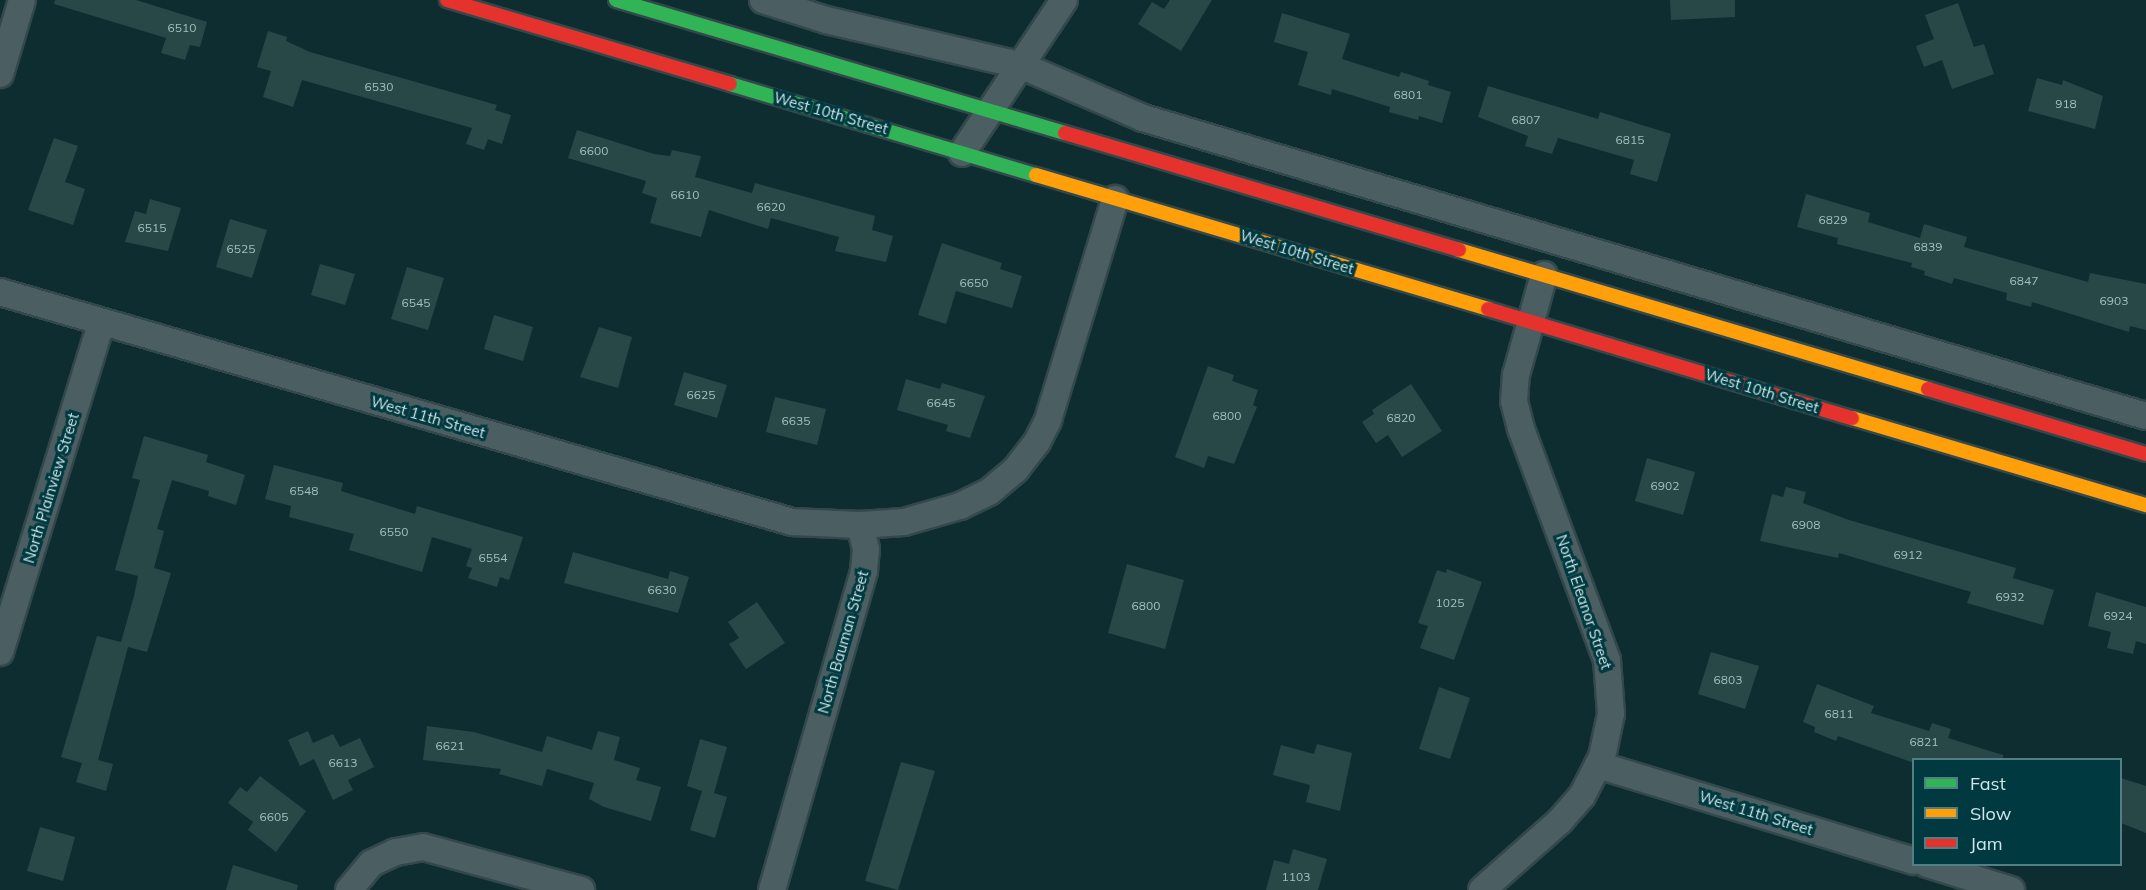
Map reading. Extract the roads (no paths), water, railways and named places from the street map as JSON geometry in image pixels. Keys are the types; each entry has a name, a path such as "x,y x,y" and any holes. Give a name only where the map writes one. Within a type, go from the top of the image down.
{"main road":[{"name":"West 10th Street","path":"447,0 2146,505"},
{"path":"616,0 2146,454"}],"street":[{"path":"0,74 22,0"},
{"path":"763,0 826,20 1020,65 1143,118 2146,416"},
{"path":"962,153 1064,0"},
{"path":"860,525 904,522 970,502 990,492 1024,460 1048,420 1115,199"},
{"name":"North Eleanor Street","path":"1482,890 1560,821 1582,796 1598,765 1611,711 1607,660 1521,429 1514,401 1516,375 1544,276"},
{"name":"West 11th Street","path":"0,292 792,522 860,525"},
{"name":"North Plainview Street","path":"0,652 101,322"},
{"name":"North Bauman Street","path":"772,890 864,570 866,549 860,525"},
{"name":"West 11th Street","path":"1598,765 1912,860"},
{"path":"350,890 366,869 396,852 431,847 581,890"},
{"path":"1933,866 2011,890"}]}
